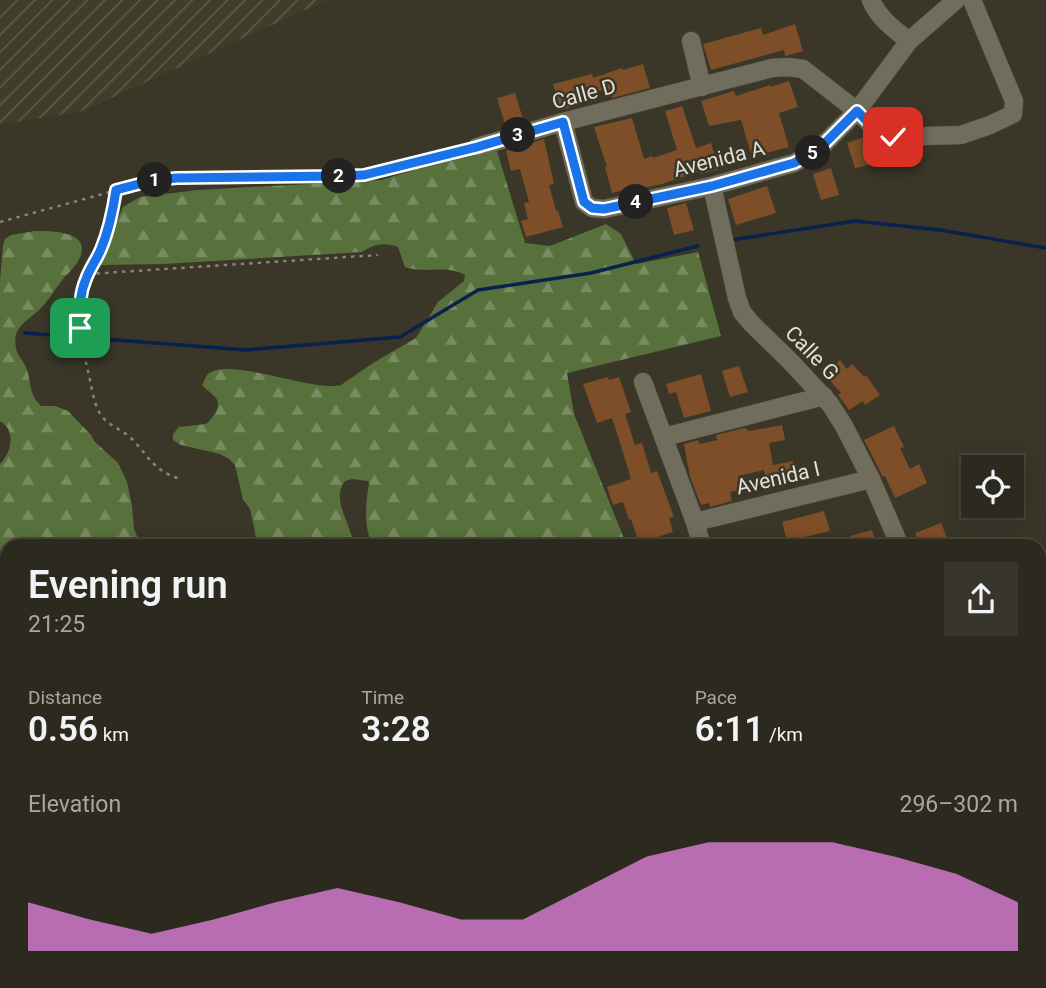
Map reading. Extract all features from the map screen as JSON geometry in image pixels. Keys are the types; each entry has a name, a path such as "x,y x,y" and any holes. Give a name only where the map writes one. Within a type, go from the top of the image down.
{"street":[{"path":"871,0 883,20 909,41"},
{"name":"Avenida A","path":"563,122 584,202 592,208 604,209 712,186 794,163 818,150 857,111 909,41 956,0"},
{"name":"Calle D","path":"477,147 772,68 788,67 803,69 857,111 876,130 893,137 961,135 1013,114 1015,107 972,0"},
{"path":"691,41 702,87"},
{"name":"Calle G","path":"712,186 737,298 743,312 824,396 844,426 897,539"},
{"path":"642,382 700,539"},
{"path":"664,437 824,396"},
{"name":"Avenida I","path":"695,522 871,480"}],"path":[{"path":"0,222 154,180 364,175 477,147"},
{"path":"116,190 114,207 101,249 81,293 79,306 83,346 98,410 113,427 130,437 157,468 166,475 180,479"},
{"path":"88,274 378,255"}],"shaded area":[{"path":"0,0 327,0 83,111 0,125"}],"green space":[{"path":"496,148 525,243 550,246 606,224 621,234 636,264 698,252 721,336 567,373 574,414 624,539 370,539 366,515 369,484 368,481 352,479 345,481 340,496 352,539 256,539 250,509 243,499 235,465 220,454 181,445 173,440 173,434 179,427 206,424 216,412 218,401 202,385 207,375 217,370 233,369 311,384 341,385 416,338 438,302 464,281 465,275 450,270 405,267 398,247 384,244 362,252 101,265 100,260 123,207 140,197 198,190 382,180"},
{"path":"35,231 63,233 78,239 81,245 82,253 77,263 40,309 19,329 15,344 26,367 34,397 41,406 55,406 68,411 118,463 127,482 134,529 138,539 0,539 0,464 7,453 10,435 0,421 0,282 3,245 5,239 11,235"}],"building":[{"path":"795,24 803,51 785,56 784,50 711,70 703,44 761,28 763,35"},
{"path":"643,64 650,88 612,98 609,89 576,97 579,105 561,110 553,84 592,74 593,78"},
{"path":"789,81 798,107 779,113 789,147 752,157 741,120 709,126 701,101 734,91 736,96"},
{"path":"515,93 523,119 505,124 497,98"},
{"path":"682,106 696,148 711,143 719,169 701,174 700,171 662,184 643,188 642,185 612,193 594,127 632,118 644,159 653,158 677,150 665,111"},
{"path":"864,137 873,164 855,168 847,143"},
{"path":"544,139 554,184 549,185 563,227 526,237 521,221 528,219 524,203 529,202 520,169 511,171 506,151"},
{"path":"831,168 839,195 821,200 813,174"},
{"path":"767,186 776,213 736,225 728,199"},
{"path":"686,203 694,230 674,235 667,208"},
{"path":"840,360 847,369 852,364 864,377 866,375 880,395 865,405 863,401 849,410 838,395 841,393 824,374"},
{"path":"739,366 748,392 730,397 722,371"},
{"path":"701,374 711,411 684,418 676,392 669,394 666,384"},
{"path":"619,377 631,412 625,414 635,445 642,443 651,473 657,471 674,517 669,518 673,532 651,539 638,539 623,502 613,505 607,487 631,479 612,418 597,423 583,384"},
{"path":"782,425 785,440 769,443 773,465 793,461 797,479 767,485 764,470 738,476 741,490 730,492 732,501 710,507 709,503 701,505 690,477 684,444 698,440 699,444 717,440 716,435 744,428 749,431"},
{"path":"894,426 910,469 919,464 927,483 895,498 864,440"},
{"path":"824,511 830,531 786,539 782,522"},
{"path":"941,523 948,539 917,539 915,533"},
{"path":"872,530 875,539 851,539 850,536"}],"waterway":[{"path":"731,240 855,221 940,230 1046,248"},
{"path":"25,333 246,350 400,337 478,290 591,273 698,246"}],"route":[{"path":"80,328 81,293 101,249 114,207 116,190 154,180 364,175 563,122 584,202 592,208 604,209 712,186 794,163 818,150 857,111 876,130 893,137"}]}
